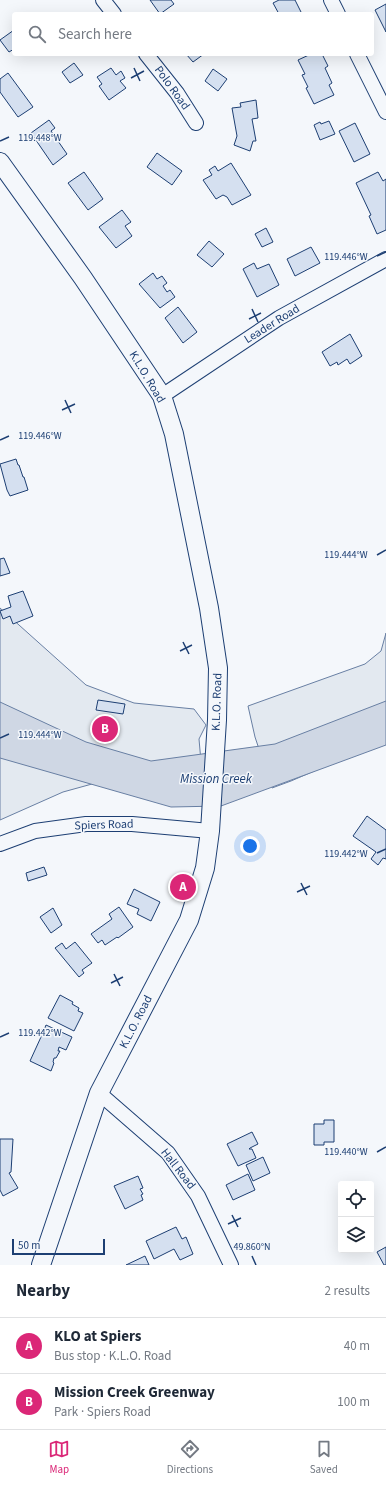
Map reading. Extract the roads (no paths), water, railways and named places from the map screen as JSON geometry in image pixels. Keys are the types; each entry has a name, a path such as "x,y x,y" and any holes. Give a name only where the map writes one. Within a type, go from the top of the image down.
{"main road":[{"name":"K.L.O. Road","path":"0,162 83,278 162,396 174,434 210,608 218,668 217,720 210,831 205,868 189,920 99,1093 41,1265"}],"street":[{"path":"103,0 112,12"},
{"path":"331,0 337,12"},
{"name":"Polo Road","path":"148,56 177,93 196,123"},
{"path":"359,56 386,112"},
{"name":"Leader Road","path":"162,396 279,318 386,259"},
{"name":"Spiers Road","path":"0,844 35,831 86,824 132,824 210,831"},
{"name":"Hall Road","path":"99,1093 168,1153 198,1196 231,1265"}],"water":[{"name":"Mission Creek","path":"386,701 386,745 221,806 171,807 0,758 0,702 86,742 151,761 275,744"}],"place":[{"name":"Mission Creek Greenway","path":"105,729"},
{"name":"KLO at Spiers","path":"183,887"}]}
